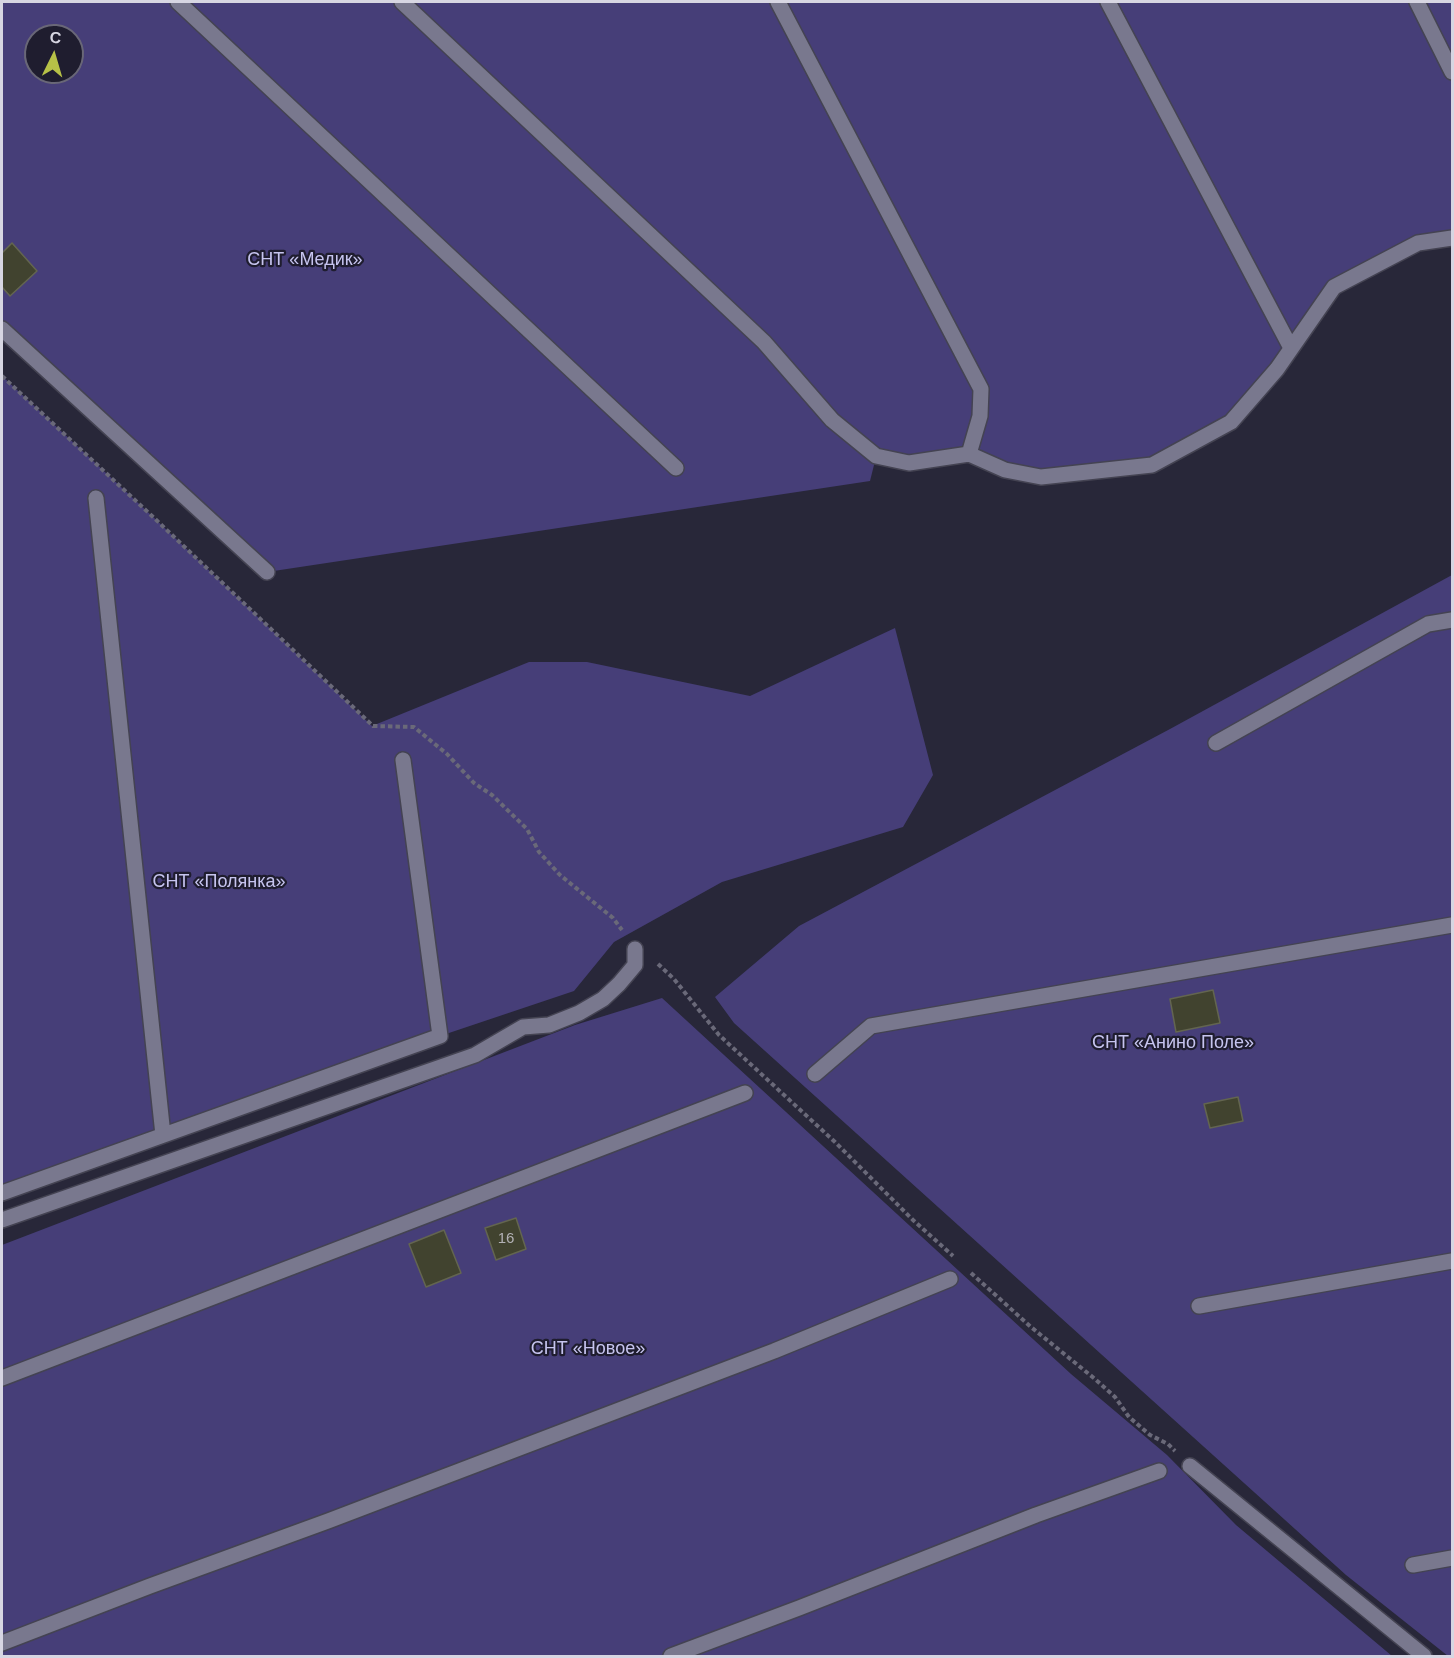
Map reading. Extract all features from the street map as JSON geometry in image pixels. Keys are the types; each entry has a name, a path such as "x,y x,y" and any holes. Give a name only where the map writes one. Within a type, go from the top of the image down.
{"street":[{"path":"178,2 676,468"},
{"path":"402,2 764,342 832,420 876,456 909,463 969,454 1005,470 1041,477 1152,465 1231,422 1277,369 1334,287 1418,243 1452,238"},
{"path":"778,2 981,389 980,416 969,454"},
{"path":"1108,2 1291,348"},
{"path":"1417,2 1452,72"},
{"path":"2,329 267,572"},
{"path":"96,498 163,1135"},
{"path":"1216,743 1428,624 1452,620"},
{"path":"2,1193 440,1036 403,760"},
{"path":"815,1074 871,1026 1452,925"},
{"path":"2,1220 475,1054 523,1027 549,1025 579,1013 603,999 619,984 635,965 635,949"},
{"path":"2,1378 745,1093"},
{"path":"1199,1306 1452,1261"},
{"path":"2,1643 774,1351 950,1279"},
{"path":"1190,1466 1424,1656"},
{"path":"671,1656 1036,1515 1159,1472"},
{"path":"1413,1565 1452,1558"}],"path":[{"path":"2,376 373,726 414,727 447,754 474,783 492,795 527,829 539,852 560,875 614,918 635,949 657,963 675,980 719,1035 835,1142 913,1220 955,1258"},
{"path":"964,1266 1031,1327 1115,1397 1129,1417 1150,1434 1168,1444 1190,1466"}],"green space":[{"name":"СНТ «Медик»","path":"2,2 1452,2 1452,238 1418,243 1334,287 1231,422 1152,465 1041,477 969,454 876,457 870,481 267,572 2,329"},
{"name":"СНТ «Полянка»","path":"2,376 372,726 529,662 587,662 750,696 895,628 933,775 903,827 722,882 614,942 574,991 440,1036 2,1193"},
{"name":"СНТ «Анино Поле»","path":"1452,575 1452,1656 1448,1656 1346,1575 734,1023 715,997 799,926 1170,729"},
{"name":"СНТ «Новое»","path":"662,998 1071,1374 1167,1455 1236,1525 1392,1656 2,1656 2,1245 575,1025"}],"building":[{"path":"12,243 37,271 10,296 2,287 2,253"},
{"path":"1213,990 1220,1023 1176,1032 1170,999"},
{"path":"1238,1097 1243,1121 1210,1128 1204,1104"},
{"path":"516,1218 526,1249 496,1260 485,1228"},
{"path":"444,1230 461,1273 426,1287 409,1244"}]}
